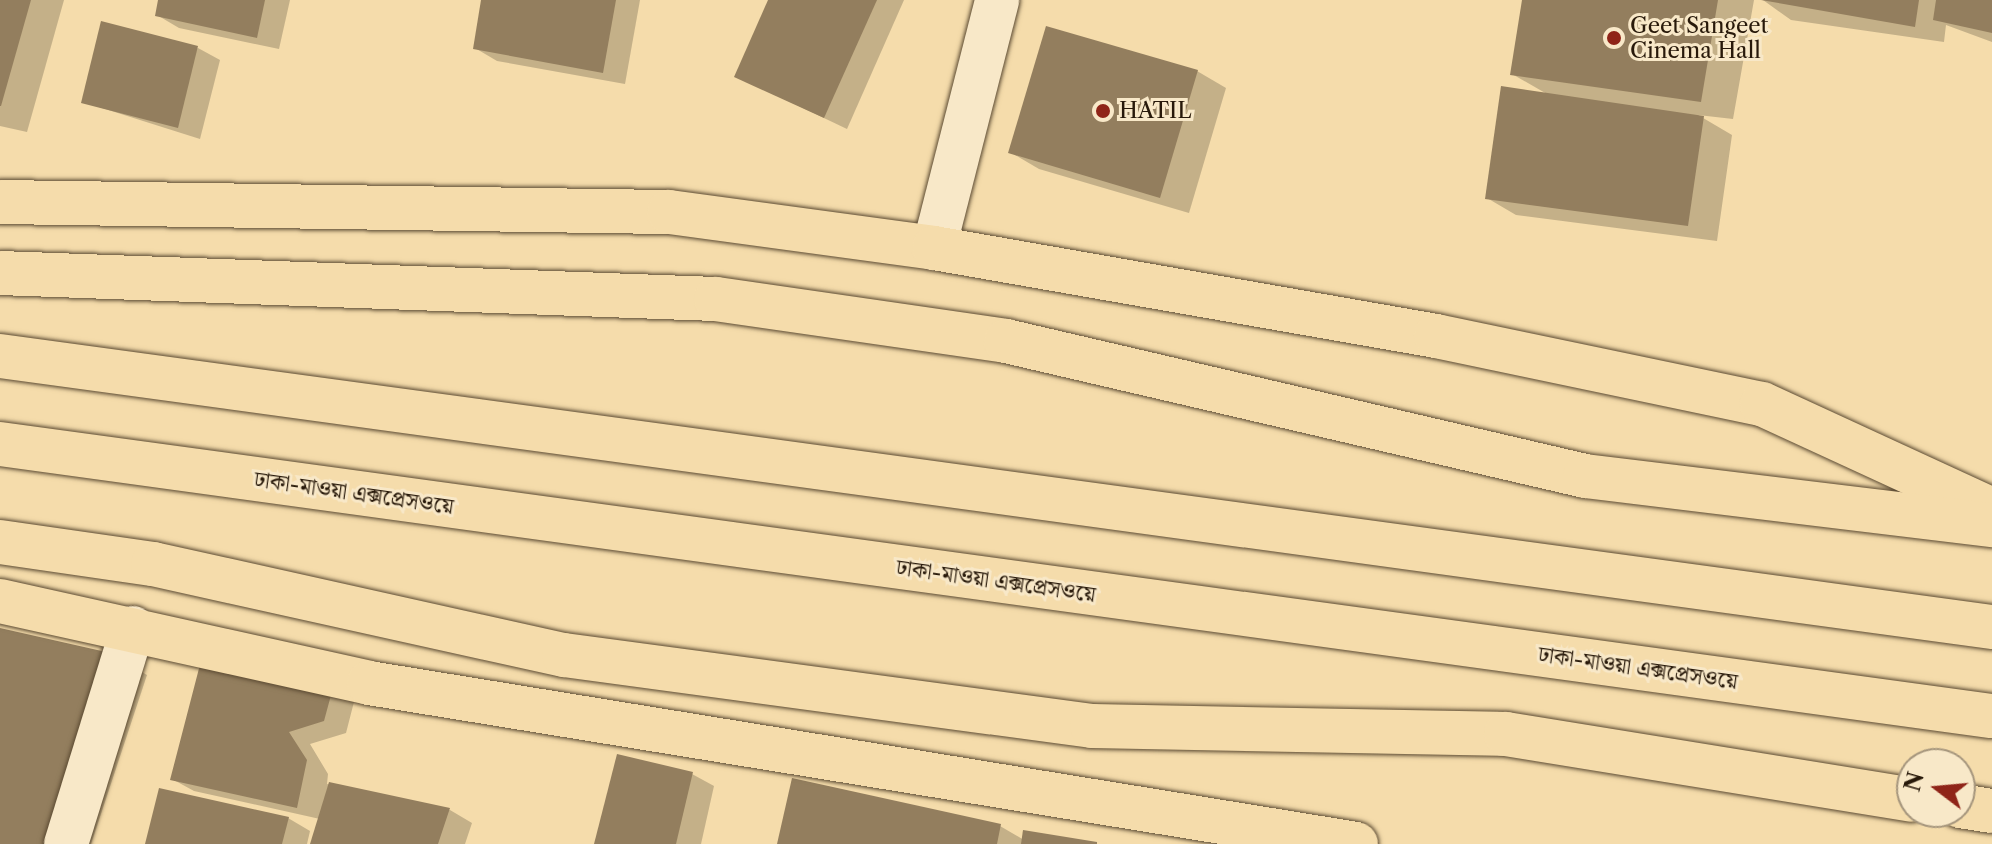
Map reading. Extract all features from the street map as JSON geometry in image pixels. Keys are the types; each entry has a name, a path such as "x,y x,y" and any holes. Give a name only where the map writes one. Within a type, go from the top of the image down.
{"highway":[{"path":"0,202 669,212 934,248 1436,336 1762,404 1992,510"},
{"path":"0,273 716,299 1006,341 1585,476 1992,525"},
{"path":"0,356 1992,627"},
{"name":"ঢাকা-মাওয়া এক্সপ্রেসওয়ে","path":"0,444 1992,716"},
{"path":"0,542 153,564 564,655 1092,726 1506,734 1896,797"},
{"path":"0,601 400,688 1206,833 1356,844"}],"street":[{"path":"934,248 997,0"},
{"path":"66,844 133,628"}],"building":[{"path":"0,0 31,0 1,106 0,106"},
{"path":"158,0 265,0 257,38 155,16"},
{"path":"481,0 616,0 603,73 473,49"},
{"path":"768,0 877,0 824,118 734,77"},
{"name":"Geet Sangeet Cinema Hall","path":"1522,0 1718,0 1701,102 1510,75"},
{"path":"1761,0 1919,0 1915,27"},
{"path":"1936,0 1992,0 1992,33 1933,20"},
{"path":"101,21 198,46 178,128 81,103"},
{"name":"HATIL","path":"1046,26 1198,70 1160,198 1008,153"},
{"path":"1501,86 1704,116 1688,226 1485,199"},
{"path":"0,628 115,654 52,844 0,844"},
{"path":"203,653 334,684 324,721 289,732 307,760 297,808 170,780"},
{"path":"617,754 693,772 676,844 594,844"},
{"path":"792,778 1001,824 997,844 777,844"},
{"path":"329,782 450,808 438,844 310,844"},
{"path":"159,788 289,817 282,844 145,844"},
{"path":"1023,830 1097,842 1097,844 1021,844"}],"place":[{"name":"Geet Sangeet Cinema Hall","path":"1614,38"},
{"name":"HATIL","path":"1103,111"}]}
